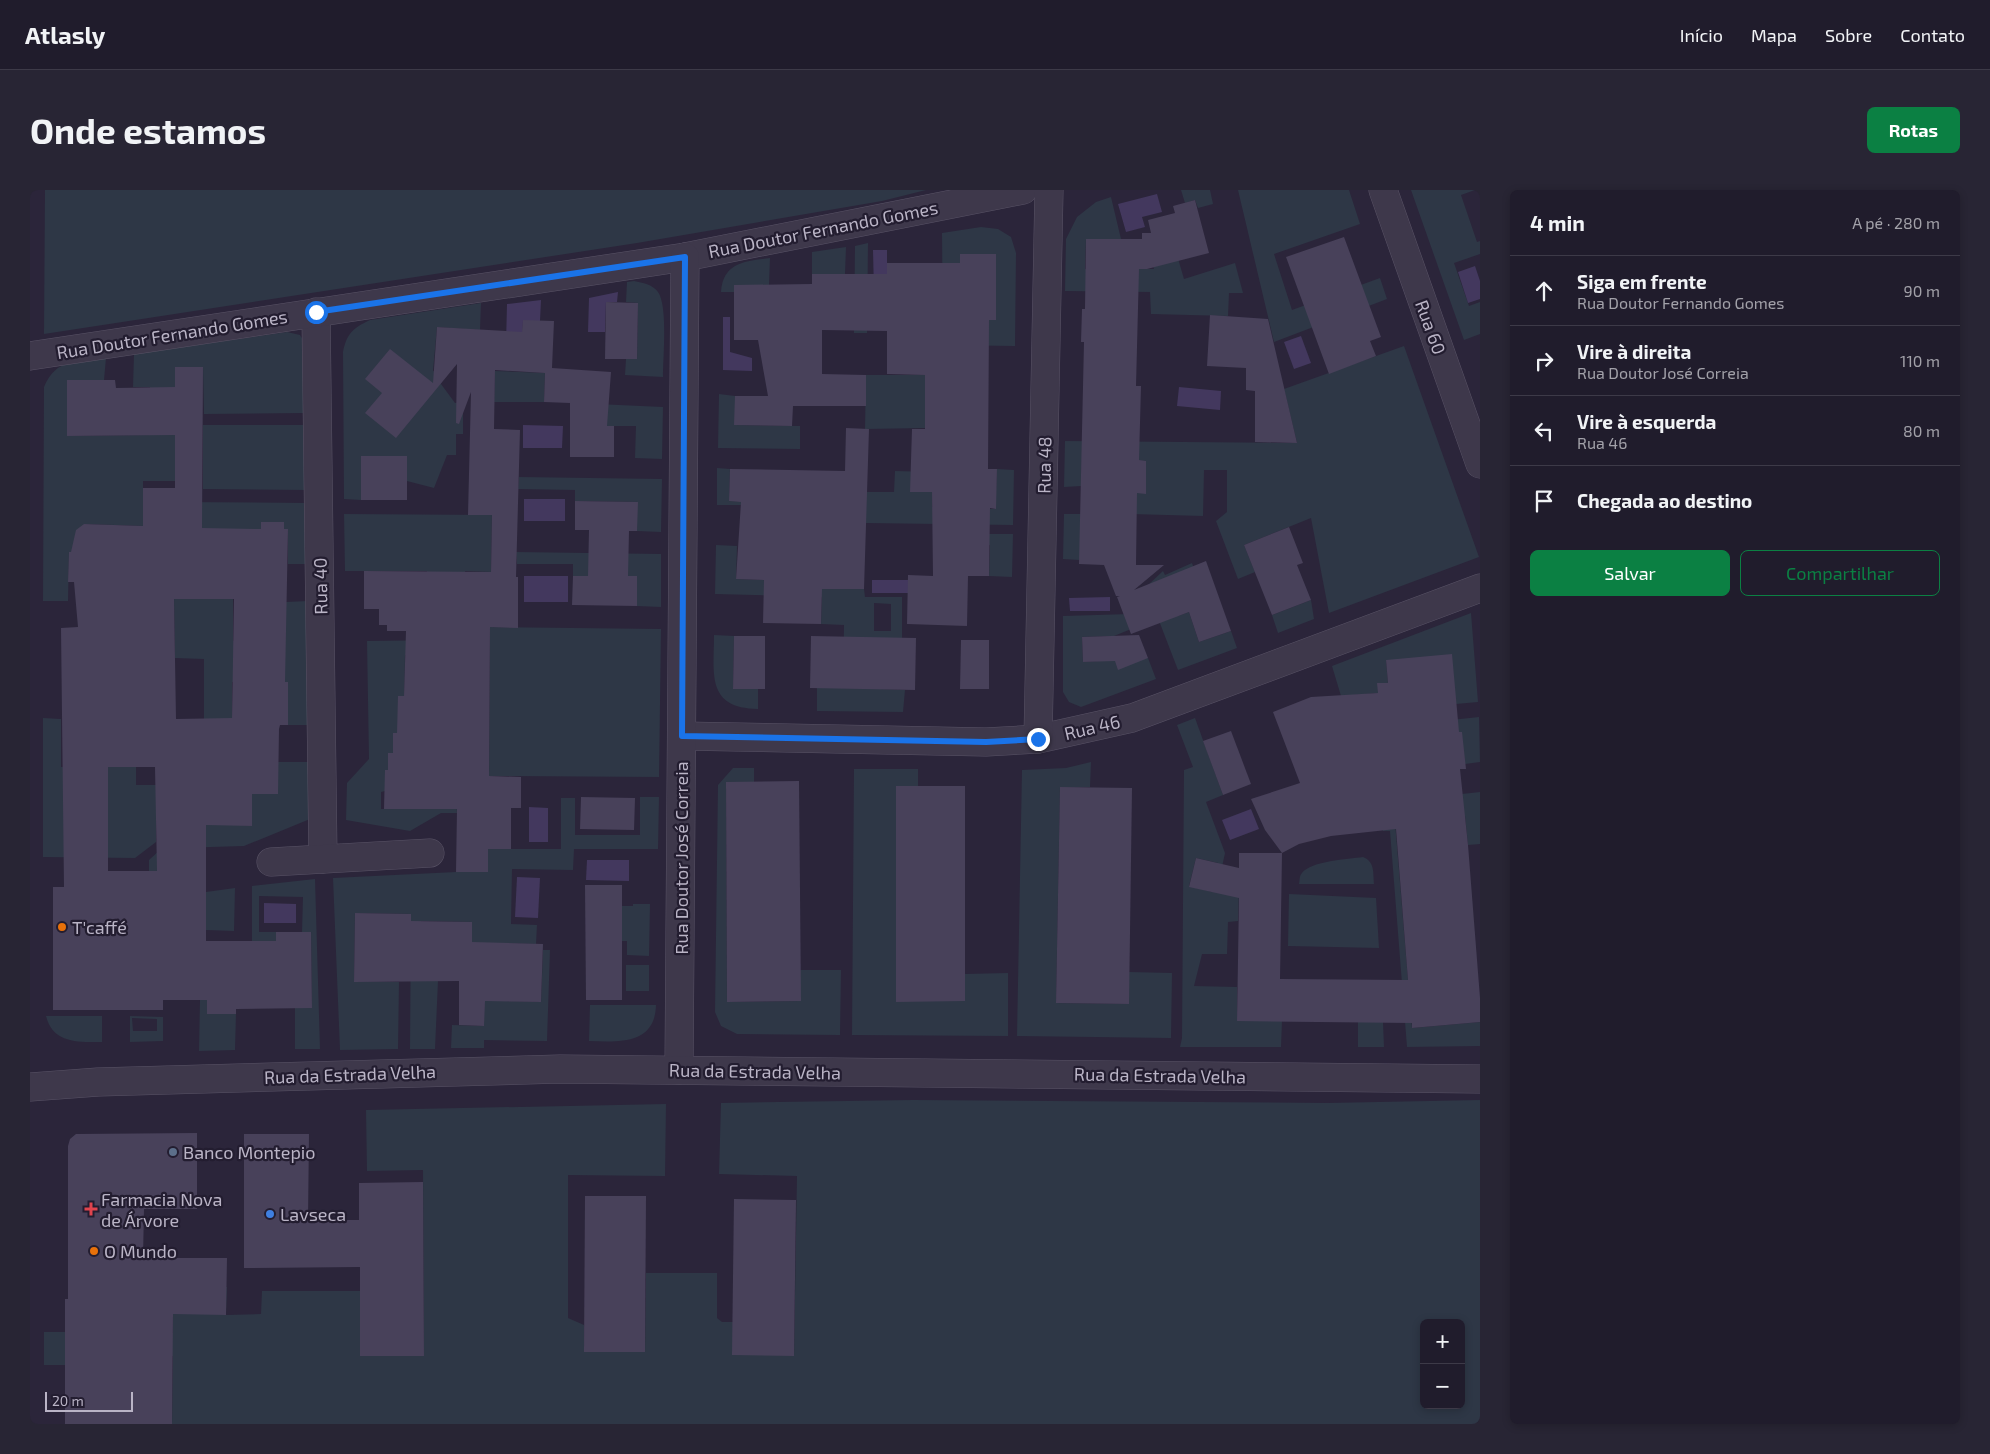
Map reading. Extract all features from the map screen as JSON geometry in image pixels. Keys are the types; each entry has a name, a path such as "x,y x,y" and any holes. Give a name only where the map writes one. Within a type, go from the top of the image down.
{"street":[{"name":"Rua Doutor Fernando Gomes","path":"30,356 685,257 1023,190"},
{"name":"Rua 48","path":"1038,739 1049,190"},
{"name":"Rua 60","path":"1382,190 1480,464"},
{"name":"Rua Doutor José Correia","path":"679,1070 685,257"},
{"name":"Rua 40","path":"316,312 323,859"},
{"name":"Rua 46","path":"682,736 986,742 1038,739 1132,718 1480,588"},
{"path":"271,862 430,852"},
{"name":"Rua da Estrada Velha","path":"30,1087 98,1082 560,1069 1480,1079"}],"shaded area":[{"path":"45,190 926,190 882,201 637,243 44,334"},
{"path":"1181,190 1210,190 1213,204 1198,208 1195,200 1185,203"},
{"path":"1238,190 1349,190 1360,224 1274,254 1292,310 1380,278 1387,299 1274,342"},
{"path":"1411,190 1475,190 1461,195 1477,242 1480,241 1480,254 1454,263 1469,306 1480,302 1480,334 1464,340"},
{"path":"1157,194 1162,212 1142,217 1145,227 1126,232 1118,204"},
{"path":"1111,197 1121,239 1086,239 1085,269 1154,269 1152,261 1177,255 1184,279 1235,263 1243,293 1229,293 1228,316 1151,314 1150,292 1065,291 1066,239 1077,217 1096,202"},
{"path":"981,227 998,229 1011,237 1016,253 1015,346 943,345 942,233","holes":["960,254 996,254 996,320"]},
{"path":"868,243 867,333 854,333 855,246"},
{"path":"846,247 845,274 812,274 812,252"},
{"path":"873,250 887,250 887,292 874,292"},
{"path":"770,258 769,285 734,285 734,292 721,292 726,274 731,269 744,262"},
{"path":"1475,266 1480,281 1480,299 1468,303 1458,272"},
{"path":"634,281 653,287 661,299 664,320 663,377 625,375 626,359 637,359 638,303 626,302 627,282"},
{"path":"618,292 617,302 606,302 605,332 588,332 589,298"},
{"path":"541,300 540,321 523,321 522,345 506,344 507,304"},
{"path":"481,303 480,330 437,327 433,371 445,372 441,384 455,403 463,402 463,434 456,434 456,455 447,455 434,488 407,481 406,456 361,456 361,500 344,499 343,352 349,336 355,329 370,320"},
{"path":"723,317 730,317 730,352 752,358 752,371 723,370"},
{"path":"287,332 300,335 306,345 306,413 204,414 203,367 175,367 175,481 143,481 143,526 84,524 74,553 69,553 68,601 43,601 44,387 55,370 77,361 106,358 104,380 67,380 67,436 149,435 150,387 133,387 134,354"},
{"path":"1301,336 1311,363 1294,369 1284,342"},
{"path":"1404,346 1479,557 1329,613 1311,518 1244,545 1255,572 1238,579 1216,521 1227,512 1227,470 1204,470 1203,516 1130,514 1131,493 1146,493 1146,461 1082,459 1081,486 1064,487 1065,441 1297,443 1284,389"},
{"path":"495,371 545,373 544,402 494,402"},
{"path":"866,375 928,375 925,397 925,428 865,429"},
{"path":"1179,387 1221,391 1220,410 1177,406"},
{"path":"719,394 735,396 735,425 800,426 800,449 718,448"},
{"path":"597,404 663,407 662,459 635,458 636,426 596,426"},
{"path":"203,425 306,425 307,490 203,489"},
{"path":"523,425 563,426 562,448 523,448"},
{"path":"717,468 730,469 729,501 759,502 758,505 717,505"},
{"path":"997,469 1014,470 1013,525 865,523 865,492 894,492 895,471 933,472 932,507 995,509"},
{"path":"519,477 662,479 661,532 637,531 637,502 575,501 575,490 518,489"},
{"path":"524,499 565,499 565,521 524,521"},
{"path":"175,502 307,503 307,564 288,564 288,530 284,529 284,522 261,523 261,529 236,529 236,570"},
{"path":"344,514 492,515 491,572 465,571 465,605 426,604 427,571 345,571"},
{"path":"1064,514 1098,514 1079,560 1063,559"},
{"path":"952,534 1013,534 1012,577 989,576 990,545 952,545"},
{"path":"716,545 737,546 736,579 795,581 836,560 836,589 864,589 865,597 902,597 902,638 882,638 881,689 905,690 903,712 817,711 817,688 843,688 844,625 821,624 822,597 715,594","holes":["874,603 891,604 891,631 874,631"]},
{"path":"516,552 661,554 661,607 637,606 637,576 573,576 573,564 517,564"},
{"path":"1192,563 1199,584 1178,616 1189,612 1199,642 1231,631 1237,648 1178,670 1146,587 1163,571 1165,575"},
{"path":"524,576 568,576 568,602 524,602"},
{"path":"872,580 909,580 909,593 872,593"},
{"path":"1110,597 1110,611 1070,611 1069,598"},
{"path":"174,599 233,599 233,641 285,641 286,602 308,601 309,725 288,725 288,682 232,682 232,724 204,724 204,659 175,658"},
{"path":"1311,600 1314,619 1278,633 1272,615"},
{"path":"1471,613 1478,702 1456,704 1386,660 1388,683 1378,683 1378,693 1341,696 1332,666"},
{"path":"1130,614 1136,627 1114,636 1082,637 1083,662 1148,658 1156,679 1081,707 1069,702 1063,692 1063,616"},
{"path":"490,627 661,629 659,777 489,776"},
{"path":"714,635 734,636 733,689 758,689 758,709 741,707 729,702 721,695 716,686 714,675"},
{"path":"451,640 458,656 405,655 404,714 388,770 385,771 385,791 381,792 381,809 433,809 454,697 457,813 441,813 410,831 346,820 347,783 369,759 367,641"},
{"path":"1479,717 1480,762 1465,764 1461,732 1388,740 1367,729"},
{"path":"43,718 61,719 61,767 136,767 136,785 156,785 156,842 135,858 43,857"},
{"path":"1195,718 1223,795 1206,802 1225,853 1217,890 1239,889 1238,921 1228,922 1227,954 1202,954 1194,986 1237,987 1237,1021 1282,1021 1281,1047 1180,1047 1182,1038 1184,770 1193,767 1177,725","holes":["1196,858 1218,863 1212,892 1189,886"]},
{"path":"278,762 309,762 310,819 244,846 178,848 178,871 149,871 149,860 162,848 177,819 252,826 252,794 278,794"},
{"path":"1091,762 1090,787 1060,788 1056,1003 1129,1004 1129,972 1172,973 1171,1038 1017,1036 1022,770 1066,768"},
{"path":"733,768 754,768 754,782 726,782 727,1002 800,1001 800,970 841,970 840,1035 737,1034 721,1026 715,1012 718,785"},
{"path":"854,769 918,769 918,786 896,786 896,1001 965,1001 965,974 1008,973 1008,1036 852,1035"},
{"path":"1480,792 1480,844 1468,845 1465,816 1395,822 1412,1028 1480,1022 1480,1046 1407,1047 1390,831 1383,831 1380,803"},
{"path":"640,797 659,797 658,849 574,849 573,870 512,869 511,924 537,925 536,944 503,943 505,1001 541,1002 543,950 550,950 547,1041 484,1040 484,1048 451,1048 452,1025 483,1026 472,980 472,922 421,921 438,981 435,1049 410,1049 411,914 355,913 354,981 399,982 398,1049 340,1050 333,878 456,872 488,849 561,849 561,798 575,798 575,835 640,835"},
{"path":"529,807 548,808 548,842 529,842"},
{"path":"1251,809 1259,829 1230,840 1222,820"},
{"path":"1363,857 1370,862 1374,884 1299,884 1301,874 1313,866 1330,861"},
{"path":"587,860 629,860 629,881 586,880"},
{"path":"517,877 540,878 538,918 515,917"},
{"path":"315,879 320,1049 295,1049 295,1008 312,1008 311,932 302,932 303,897 259,896 259,932 276,932 277,961 252,962 252,886"},
{"path":"235,888 234,931 206,930 206,892"},
{"path":"1289,894 1376,898 1379,948 1288,946"},
{"path":"264,903 296,904 296,923 264,923"},
{"path":"633,904 650,904 649,956 627,955 627,941 604,941 605,906 633,906"},
{"path":"626,965 649,965 649,991 626,991"},
{"path":"200,1000 207,1000 207,1014 236,1014 235,1050 199,1051"},
{"path":"590,1005 656,1005 654,1018 649,1028 642,1034 623,1041 589,1041"},
{"path":"46,1016 102,1016 102,1042 76,1041 61,1037 49,1025"},
{"path":"130,1016 163,1017 163,1041 130,1042","holes":["132,1018 157,1019 157,1031 133,1031"]},
{"path":"1358,1022 1383,1022 1384,1047 1358,1047"},
{"path":"913,1100 1328,1103 1480,1100 1480,1424 172,1424 173,1356 147,1356 156,1333 173,1333 173,1287 227,1287 226,1315 261,1314 262,1291 360,1291 360,1356 424,1356 423,1170 367,1171 366,1110 666,1104 665,1176 568,1175 568,1318 584,1325 584,1352 645,1352 646,1273 717,1273 717,1318 722,1322 733,1322 794,1356 797,1176 719,1174 721,1103"},
{"path":"44,1332 65,1332 65,1365 44,1365"}],"building":[{"path":"1195,200 1209,253 1147,269 1139,269 1136,386 1141,386 1139,460 1146,461 1146,494 1137,493 1136,565 1164,565 1134,590 1206,561 1231,631 1199,642 1189,612 1131,634 1117,597 1120,596 1116,596 1104,565 1079,564 1084,342 1081,342 1082,309 1085,309 1086,239 1142,239 1142,233 1151,233 1148,220 1175,213 1173,206"},
{"path":"1344,237 1381,337 1370,341 1376,356 1329,374 1286,257"},
{"path":"960,254 996,254 996,320 989,320 988,469 997,469 996,509 990,508 989,576 968,576 967,626 907,624 908,575 933,576 932,492 910,492 912,429 925,429 925,375 887,374 887,331 822,330 822,374 866,375 866,406 793,406 792,426 734,425 735,396 768,396 758,340 734,340 734,285 812,284 812,274 887,274 887,263 960,263"},
{"path":"606,302 638,303 637,359 605,359"},
{"path":"1210,315 1268,319 1297,443 1255,442 1255,391 1246,390 1246,368 1207,366"},
{"path":"523,320 554,321 552,368 611,372 607,426 614,426 614,457 570,457 570,403 544,402 545,373 495,370 494,429 520,430 516,577 518,577 518,628 490,627 489,776 521,777 521,808 511,808 511,849 488,849 488,872 456,872 457,809 384,809 385,770 388,770 388,753 393,753 393,733 397,733 398,696 404,696 406,631 387,631 387,625 379,625 379,609 364,609 364,571 491,572 492,515 468,515 471,392 459,424 456,423 457,364 396,438 365,413 382,393 365,379 390,349 433,383 437,327 522,332"},
{"path":"175,367 203,367 202,528 261,529 261,522 284,522 284,529 288,529 285,682 288,682 288,725 280,725 279,729 278,794 252,794 252,826 206,825 206,941 276,941 276,932 311,932 312,1008 236,1009 236,1014 207,1014 207,1000 163,1000 163,1010 53,1010 53,887 64,887 61,628 78,627 74,582 68,582 69,552 71,552 76,530 84,524 143,526 143,488 175,488 175,435 67,436 67,380 115,380 116,388 175,387","holes":["174,599 234,599 232,718 176,719","108,767 155,767 157,871 108,871"]},
{"path":"846,428 869,429 864,589 822,589 821,624 763,623 764,580 736,579 741,502 729,501 730,469 845,471"},
{"path":"361,456 407,456 407,500 361,500"},
{"path":"575,501 638,502 637,531 629,531 628,576 637,576 637,606 572,605 573,576 588,576 589,530 575,530"},
{"path":"1289,527 1303,563 1297,565 1311,600 1272,615 1244,545"},
{"path":"1139,635 1148,658 1118,670 1115,661 1083,662 1082,637"},
{"path":"734,636 765,636 765,689 733,689"},
{"path":"811,636 916,638 915,690 810,688"},
{"path":"961,640 989,640 989,689 960,689"},
{"path":"1452,654 1459,732 1462,732 1466,769 1460,769 1468,845 1480,998 1480,1022 1412,1028 1412,1023 1237,1021 1239,898 1189,887 1196,858 1239,868 1239,853 1282,853 1265,830 1251,799 1300,783 1273,712 1311,697 1378,693 1377,683 1388,683 1386,660","holes":["1396,829 1408,980 1280,979 1282,853 1299,844 1331,836"]},
{"path":"1231,731 1251,784 1223,795 1203,741"},
{"path":"799,781 801,1001 727,1002 726,782"},
{"path":"896,786 965,786 965,1001 896,1002"},
{"path":"1060,787 1132,788 1129,1004 1056,1003"},
{"path":"581,797 635,798 634,830 580,829"},
{"path":"585,885 622,885 622,1000 586,1000"},
{"path":"355,913 411,914 411,921 472,922 472,942 543,944 541,1002 485,1001 484,1026 459,1025 459,981 354,982"},
{"path":"197,1133 197,1209 144,1209 143,1258 227,1258 226,1315 173,1314 172,1424 65,1424 65,1299 68,1299 68,1146 70,1139 76,1134"},
{"path":"244,1134 309,1134 308,1220 359,1220 359,1183 423,1182 424,1356 360,1356 360,1267 244,1268"},
{"path":"585,1196 646,1196 645,1352 584,1352"},
{"path":"734,1199 796,1200 794,1356 732,1355"}],"place":[{"name":"T'caffé","path":"62,927"},
{"name":"Banco Montepio","path":"173,1152"},
{"name":"Farmacia Nova de Árvore","path":"91,1209"},
{"name":"Lavseca","path":"270,1214"},
{"name":"O Mundo","path":"94,1251"}],"route":[{"path":"316,312 685,257 682,736 986,742 1038,739"}]}
